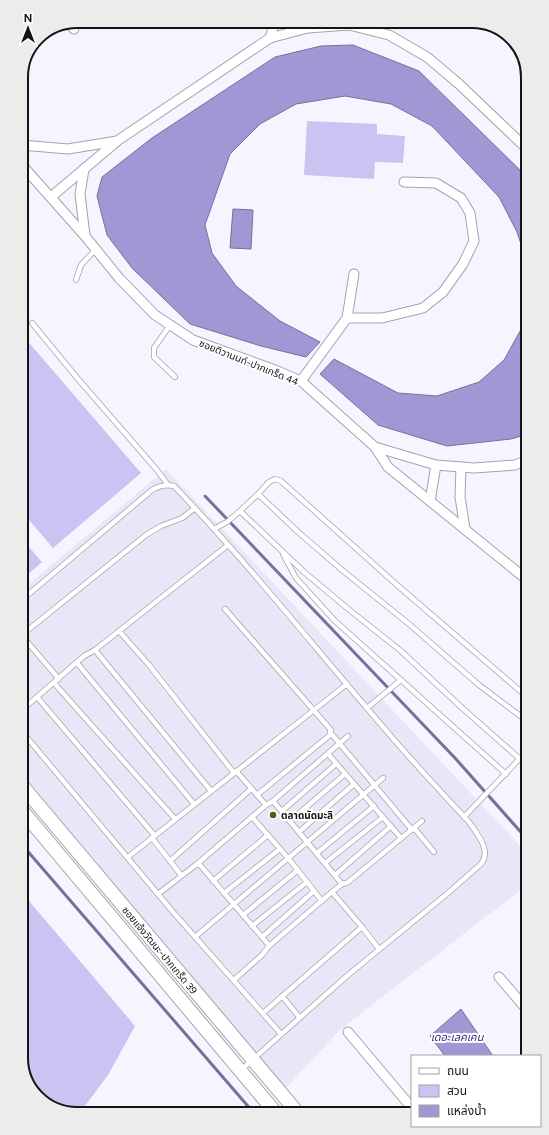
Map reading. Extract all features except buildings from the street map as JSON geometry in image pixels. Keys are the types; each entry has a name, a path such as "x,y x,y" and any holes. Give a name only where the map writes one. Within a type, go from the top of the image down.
{"main road":[{"name":"ซอยแจ้งวัฒนะ-ปากเกร็ด 39","path":"28,793 293,1107"},
{"name":"ซอยแจ้งวัฒนะ-ปากเกร็ด 39","path":"28,818 271,1107"}],"street":[{"path":"270,38 273,28"},
{"path":"51,197 117,141 270,38 299,28"},
{"path":"361,28 389,35 426,57 459,84 521,143"},
{"path":"28,146 68,149 117,141"},
{"path":"84,168 80,194 85,236"},
{"name":"ซอยติวานนท์-ปากเกร็ด 44","path":"28,171 85,236 119,278 144,304 155,315 193,340 301,381 375,447 436,464 461,467 474,468 514,465 521,463"},
{"path":"347,318 382,318 423,308 443,292 463,264 474,242 470,213 461,198 436,183 404,182"},
{"path":"301,381 347,318 354,274"},
{"path":"375,447 388,467 521,575"},
{"path":"430,501 436,464"},
{"path":"461,467 460,497 465,529"},
{"path":"499,977 521,1003"},
{"path":"348,1032 411,1107"}],"lane":[{"path":"76,280 80,265 96,249"},
{"path":"32,323 78,379 157,470 168,485"},
{"path":"170,325 154,348 154,357 174,377"},
{"path":"214,529 227,522 240,511 269,482 275,479 281,481 397,585 521,692"},
{"path":"28,595 152,490 160,486 174,486 228,545 384,729 464,818 480,838 485,852 485,859 448,893 379,949 240,1071"},
{"path":"258,494 297,531 342,570 409,624 479,685 521,716"},
{"path":"28,630 146,535 161,526 182,518 195,508"},
{"path":"240,511 282,551 341,603 401,651 520,759 464,818"},
{"path":"28,705 60,679 84,656 120,631 228,545"},
{"path":"282,551 296,578 330,616 506,774"},
{"path":"225,609 331,730 330,732 434,852"},
{"path":"120,631 235,772 266,805"},
{"path":"28,643 60,679"},
{"path":"94,650 211,791"},
{"path":"77,663 194,804"},
{"path":"367,708 401,680"},
{"path":"54,683 175,819"},
{"path":"128,857 347,684"},
{"path":"37,697 153,837 181,875"},
{"path":"257,795 330,734 330,732"},
{"path":"158,894 197,864 266,805 273,801 348,736"},
{"path":"28,739 158,894 281,1034"},
{"path":"328,754 401,838"},
{"path":"282,811 336,764"},
{"path":"290,821 345,774"},
{"path":"195,937 384,778"},
{"path":"299,832 354,784"},
{"path":"170,861 251,789"},
{"path":"273,801 342,884"},
{"path":"318,854 374,806"},
{"path":"326,863 383,817"},
{"path":"252,818 288,858 322,901"},
{"path":"234,980 262,955 269,946 332,892 342,884 347,883 422,821"},
{"path":"335,875 391,826"},
{"path":"213,880 268,836"},
{"path":"224,893 280,849"},
{"path":"197,864 200,865 269,946"},
{"path":"243,915 298,870"},
{"path":"252,926 307,882"},
{"path":"262,937 314,891"},
{"path":"332,892 379,949"},
{"path":"263,1013 362,927"},
{"path":"282,996 300,1018"}],"shaded area":[{"name":"ตลาดนัดมะลิ","path":"166,469 521,847 521,890 341,1029 284,1090 28,782 28,585"}],"green space":[{"path":"307,121 377,124 377,134 405,136 403,163 375,162 374,179 304,175"},
{"path":"28,341 141,473 53,548 28,519"},
{"path":"28,546 42,562 28,575"},
{"path":"28,900 135,1026 108,1075 84,1107 68,1106 55,1102 40,1090 32,1077 28,1058"}],"water":[{"path":"353,45 419,71 521,171 521,244 517,232 499,197 432,126 391,104 345,96 296,104 260,124 230,154 205,225 212,253 236,286 280,321 320,342 306,357 261,346 190,324 132,268 107,235 97,196 102,177 152,138 275,57 321,46"},
{"path":"233,209 253,210 251,249 230,248"},
{"path":"521,329 521,436 511,439 447,446 378,425 320,374 334,359 398,393 437,396 479,382 504,360"},
{"name":"เดอะเลคเคน","path":"461,1009 492,1055 444,1055 430,1036"}],"waterway":[{"path":"205,496 455,758 521,832"},
{"path":"28,852 249,1107"}],"place":[{"name":"ตลาดนัดมะลิ","path":"273,815"}]}
